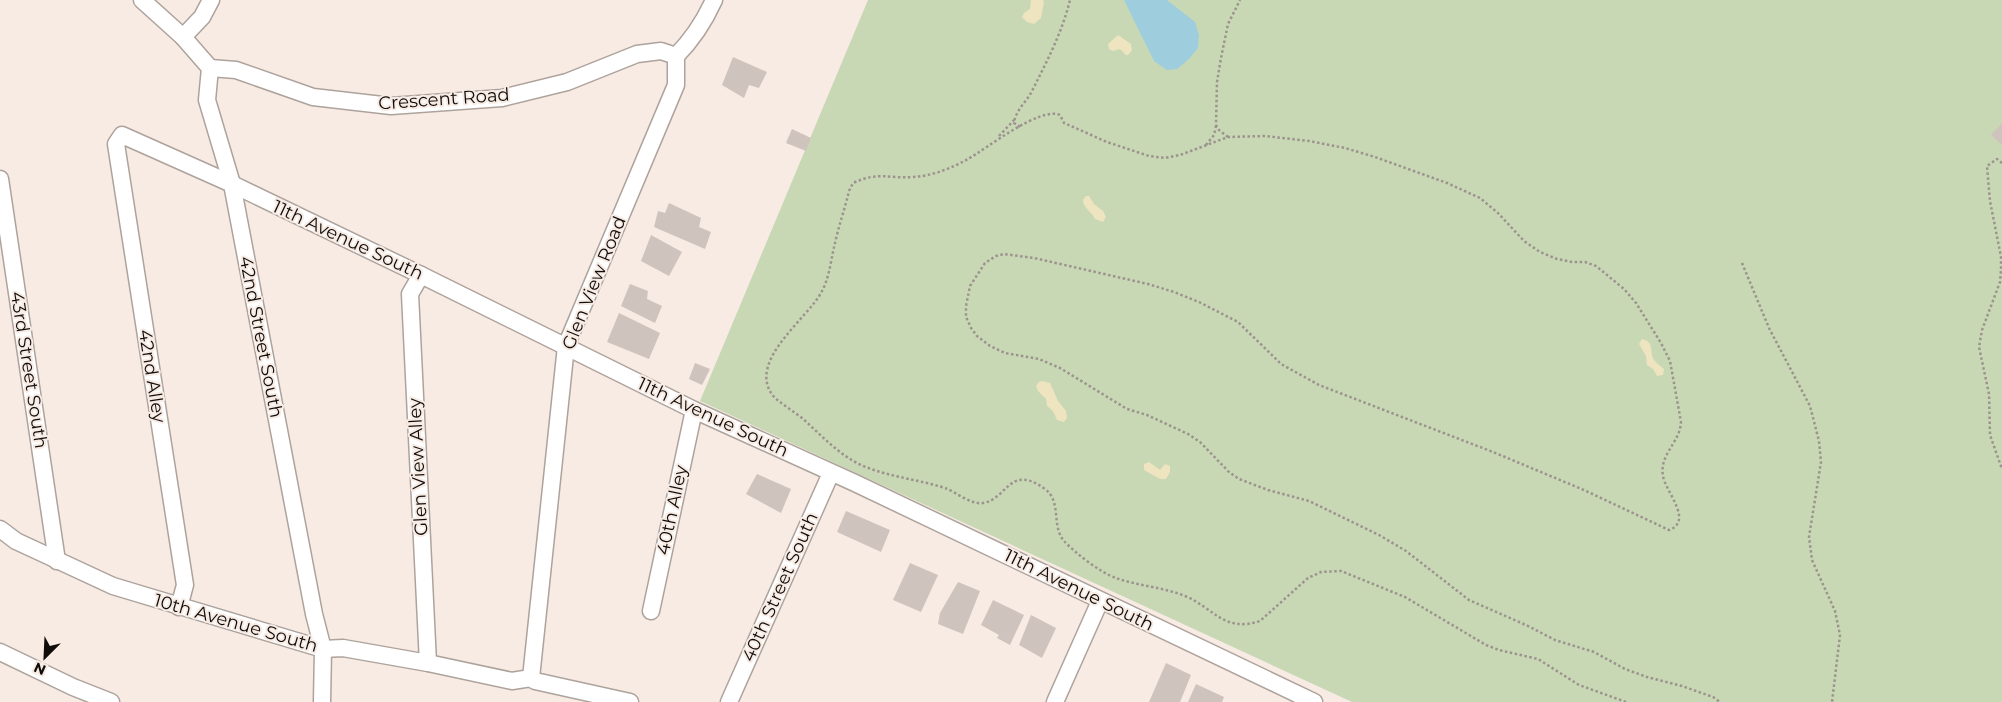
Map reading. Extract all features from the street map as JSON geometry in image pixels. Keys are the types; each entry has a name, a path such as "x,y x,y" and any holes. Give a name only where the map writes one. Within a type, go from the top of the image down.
{"street":[{"path":"142,0 183,36 210,68"},
{"path":"183,36 202,17 211,0"},
{"path":"676,56 689,43 705,21 714,0"},
{"name":"Crescent Road","path":"210,68 236,70 313,97 391,106 502,98 567,82 637,54 660,51 676,56"},
{"name":"Glen View Road","path":"531,678 566,346 676,85 676,56"},
{"name":"42nd Street South","path":"210,68 207,100 232,184 322,649 322,702"},
{"name":"11th Avenue South","path":"116,144 122,135 232,184 694,410 1314,702"},
{"name":"42nd Alley","path":"116,144 185,585 179,607"},
{"name":"43rd Street South","path":"0,179 57,561"},
{"name":"Glen View Alley","path":"421,275 410,294 428,663"},
{"name":"40th Alley","path":"651,611 694,410"},
{"name":"40th Street South","path":"729,702 831,473"},
{"name":"10th Avenue South","path":"0,529 16,541 113,586 322,649 343,648 428,663 434,666 512,681 531,678 535,681 575,691 630,702"},
{"path":"1055,702 1100,600"},
{"path":"0,652 72,687 111,702"}],"path":[{"path":"997,139 1014,120 1030,94 1064,24 1070,0"},
{"path":"1204,146 1214,135 1217,82 1221,58 1228,24 1240,0"},
{"path":"1626,702 1579,685 1538,659 1486,645 1405,597 1341,571 1330,570 1308,578 1260,621 1250,624 1231,624 1221,620 1184,596 1146,584 1117,578 1104,572 1064,540 1058,531 1056,506 1052,497 1047,490 1037,484 1026,480 1018,480 1004,487 997,496 983,503 973,501 944,488 887,474 848,458 775,398 768,389 767,380 771,363 780,344 822,292 849,191 853,183 869,177 884,175 914,177 942,171 968,159 997,139 1043,115 1051,113 1060,115 1064,123 1107,142 1149,156 1165,158 1228,137 1265,136 1309,141 1344,148 1447,183 1480,198 1518,236 1540,252 1557,259 1585,262 1596,266 1624,288 1646,316 1670,361 1680,414 1680,430 1663,460 1662,474 1664,483 1677,506 1679,522 1675,528 1669,530 1493,452 1319,385 1281,364 1238,322 1199,302 1148,284 1034,258 1004,254 984,263 970,286 966,317 977,336 990,346 1005,353 1039,359 1060,368 1127,409 1147,415 1188,434 1200,442 1229,472 1239,479 1268,490 1309,501 1379,535 1406,551 1468,600 1555,640 1594,652 1625,669 1682,686 1713,697 1720,702"},
{"path":"1014,120 1014,123 1020,127"},
{"path":"1216,125 1228,137"},
{"path":"2002,163 1996,159 1987,166 1990,201 2001,257 2001,270 2000,282 1982,330 1979,346 1989,394 1990,435 2002,469"},
{"path":"1742,263 1769,328 1800,383 1815,420 1821,462 1808,537 1812,560 1834,611 1840,635 1832,702"}],"green space":[{"path":"868,0 2002,0 2002,702 1352,702 700,401"}],"sand":[{"path":"1031,0 1043,0 1044,2 1041,18 1034,24 1027,22 1022,17 1030,9"},
{"path":"1118,35 1131,44 1132,50 1128,55 1120,49 1113,51 1109,49 1108,44"},
{"path":"1086,196 1089,196 1094,204 1103,211 1106,217 1103,222 1095,219 1084,205 1083,200"},
{"path":"1642,339 1649,342 1654,360 1664,369 1663,375 1657,376 1653,369 1647,365 1646,356 1639,344"},
{"path":"1042,381 1050,383 1058,401 1066,411 1067,418 1064,422 1057,420 1053,411 1047,406 1046,399 1038,391 1036,386"},
{"path":"1149,462 1160,470 1165,464 1170,466 1170,472 1166,479 1160,479 1144,470 1144,464"}],"water":[{"path":"1124,0 1167,0 1195,22 1199,35 1198,48 1177,69 1167,70 1154,61"}],"building":[{"path":"733,57 767,72 759,88 749,85 744,98 722,85"},
{"path":"2002,123 2002,145 1991,135"},
{"path":"792,129 811,138 806,151 786,143"},
{"path":"669,203 701,218 699,227 711,232 705,249 654,227 658,211 665,213"},
{"path":"651,235 682,252 669,276 641,261"},
{"path":"630,284 648,291 647,299 662,306 655,323 621,306"},
{"path":"619,313 660,333 649,359 607,342"},
{"path":"695,363 710,369 702,385 689,379"},
{"path":"757,474 791,489 781,513 746,494"},
{"path":"846,511 890,530 881,552 837,532"},
{"path":"910,563 938,575 921,612 893,600"},
{"path":"958,582 980,591 963,634 938,624 940,613"},
{"path":"993,600 1024,615 1010,645 997,638 999,635 981,625"},
{"path":"1031,615 1056,628 1042,658 1019,645"},
{"path":"1166,663 1191,675 1180,702 1149,702"},
{"path":"1196,684 1224,697 1222,702 1188,702"}]}
